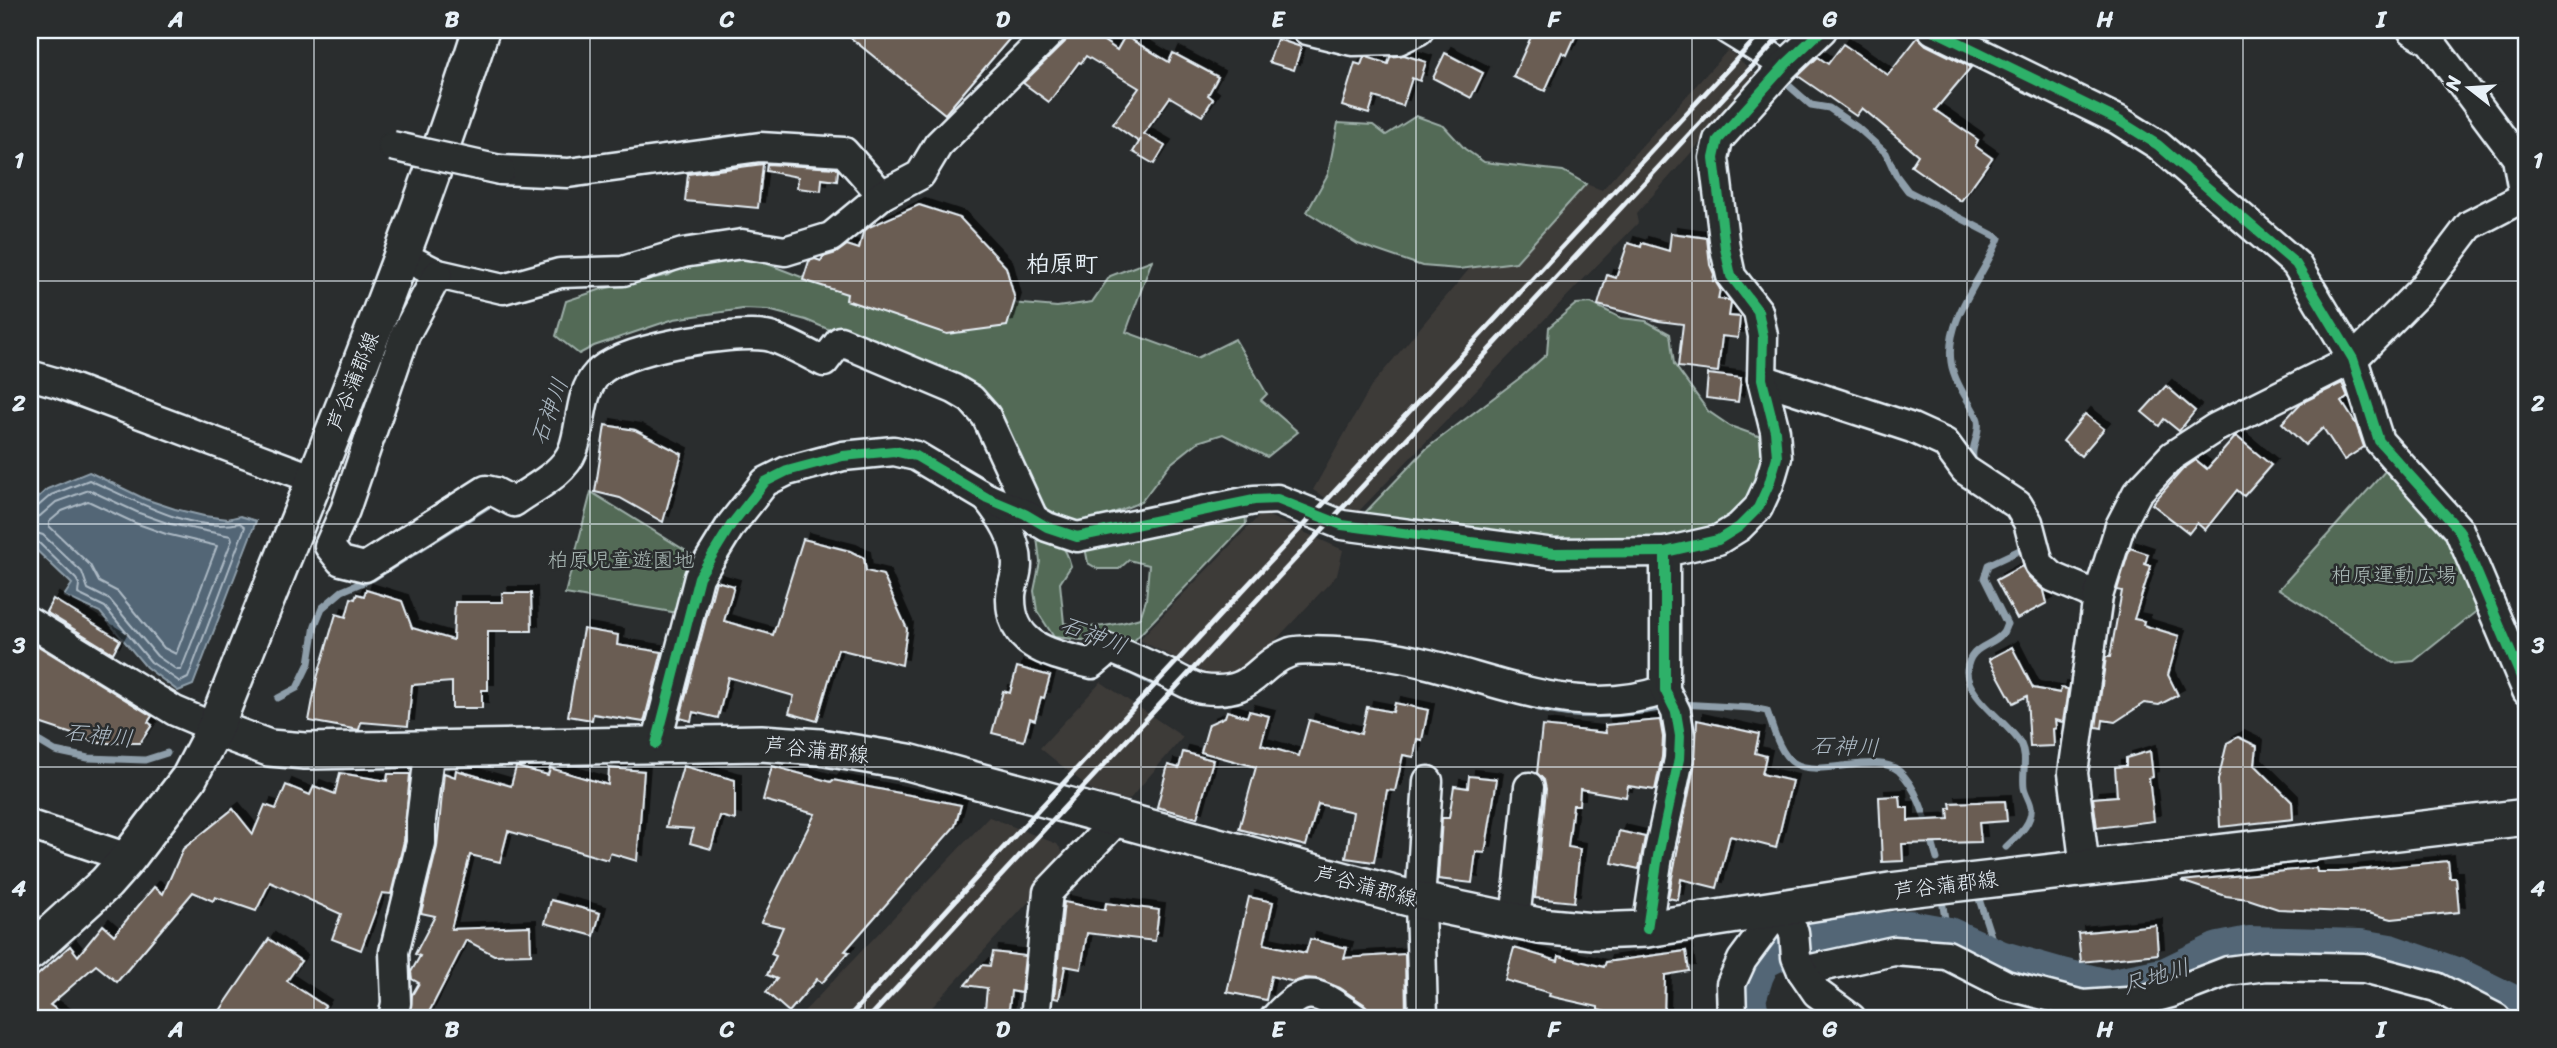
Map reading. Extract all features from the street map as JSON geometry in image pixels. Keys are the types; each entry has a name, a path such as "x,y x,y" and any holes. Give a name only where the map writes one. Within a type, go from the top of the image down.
{"main road":[{"name":"芦谷蒲郡線","path":"30,952 107,883 128,858 189,778 215,728 402,256 444,143 481,30"},
{"name":"芦谷蒲郡線","path":"215,728 269,748 345,752 430,747 761,743 855,752 908,762 1420,901 1539,926 1593,931 1647,929 1793,942 1890,891 2527,817"}],"street":[{"path":"402,256 438,274 503,289 561,273 623,271 683,253 742,244 785,251 831,237 883,195 920,175 938,145 1053,30"},
{"path":"1307,30 1352,41 1398,40 1419,30"},
{"path":"1728,30 1785,65"},
{"path":"656,744 699,577 731,525 765,482 787,471 843,456 894,451 916,456 1046,527 1077,537 1254,500 1277,499 1342,525 1540,552 1665,552 1718,540 1739,527 1758,508 1777,457 1776,431 1762,379 1763,337 1758,311 1731,276 1714,158 1718,141 1785,65 1822,30"},
{"path":"1933,30 2118,120 2158,145 2296,264 2353,359 2379,441 2459,530 2527,691"},
{"path":"2085,868 2073,773 2098,596 2120,526 2137,493 2172,456 2215,428 2353,359 2420,291 2470,225 2526,199 2522,154 2428,34"},
{"path":"392,146 500,170 568,173 760,147 844,152 883,195"},
{"path":"438,274 405,335 345,510 329,545 341,561 365,567 486,490 514,502 557,472 572,452 586,396 597,374 625,357 689,339 767,336 832,351 954,389 971,399 986,416 1012,509"},
{"path":"30,375 58,383 314,480"},
{"path":"1762,379 1912,428 1945,443 1965,470 2018,505 2028,522 2039,564 2053,577 2098,596"},
{"path":"1012,509 1004,519 1017,566 1010,594 1011,614 1016,628 1044,651 1136,658 1199,689 1241,687 1277,659 1293,651 1376,654 1447,668 1544,697 1611,702 1646,696 1670,699"},
{"path":"1647,929 1658,856 1679,759 1680,736 1670,699 1665,552"},
{"path":"30,622 175,711 215,728"},
{"path":"393,1018 396,1003 394,953 422,843 421,820 430,747"},
{"path":"1423,1018 1420,901 1428,781"},
{"path":"1515,921 1529,787"},
{"path":"1035,1018 1048,892 1118,819"},
{"path":"30,825 128,858"},
{"path":"1793,942 1816,993 1852,1018"},
{"path":"1732,1018 1731,984 1742,960 1793,942 1947,955 2006,985 2046,997 2092,1005 2142,1001 2228,971 2266,966 2364,968 2436,988 2496,1018"},
{"path":"1275,1018 1291,1000 1307,993 1324,998 1355,1018"}],"shaded area":[{"path":"1728,50 1759,77 1636,214 1638,223 1354,516 1313,490 1372,385 1471,267 1517,262 1586,184 1602,190"},
{"path":"1262,513 1343,550 1337,575 1253,664 1224,677 1215,678 1139,640"},
{"path":"1101,682 1183,737 1128,801 1093,791 1040,748"},
{"path":"989,817 1057,844 1068,859 922,1018 798,1018"}],"green space":[{"path":"1416,116 1444,126 1465,149 1484,162 1563,171 1586,184 1516,262 1459,269 1422,266 1358,244 1307,212 1328,174 1338,123 1373,125 1386,135"},
{"path":"737,252 827,287 1057,307 1092,302 1110,276 1152,260 1126,332 1197,358 1235,339 1267,394 1261,400 1298,432 1267,457 1223,434 1198,442 1169,465 1141,502 1081,526 1043,507 968,387 806,320 768,310 743,309 674,319 594,346 579,354 556,336 566,301 602,289 669,275 700,256"},
{"path":"1591,303 1621,318 1646,321 1670,334 1674,364 1708,411 1730,426 1764,438 1765,474 1730,523 1661,545 1556,544 1359,519 1427,448 1547,354 1549,327 1576,304"},
{"name":"柏原運動広場","path":"2396,459 2459,530 2483,606 2414,661 2393,663 2279,589"},
{"name":"柏原児童遊園地","path":"591,492 707,564 690,615 565,594"},
{"path":"1245,511 1246,524 1130,645 1054,637 1037,611 1034,591 1040,562 1036,529 1059,542 1071,566 1060,583 1064,623 1102,626 1140,618 1146,600 1149,565 1129,560 1119,569 1098,569 1088,563 1085,547"}],"water":[{"path":"89,472 145,499 175,509 204,516 228,519 240,516 256,521 193,685 178,691 146,667 100,612 64,596 72,584 30,544 30,505 47,489"}],"building":[{"path":"841,30 1017,30 945,114"},
{"path":"1069,30 1088,30 1117,50 1125,36 1169,62 1173,53 1218,77 1208,95 1213,99 1202,116 1170,97 1144,134 1165,146 1154,164 1133,152 1141,139 1139,142 1113,124 1139,88 1086,56 1049,102 1023,83 1065,42"},
{"path":"1534,30 1559,30 1575,37 1567,55 1562,52 1545,91 1513,77"},
{"path":"1918,37 1926,45 1971,67 1935,110 1978,140 1975,146 1992,158 1961,201 1911,166 1918,155 1862,108 1856,116 1798,76 1818,57 1828,64 1843,44 1888,75"},
{"path":"1277,39 1301,47 1294,70 1269,62"},
{"path":"1445,53 1483,73 1471,98 1433,78"},
{"path":"1404,55 1426,62 1420,81 1412,78 1403,106 1374,97 1369,114 1342,106 1355,63 1361,65 1364,57 1367,57 1388,64 1390,57"},
{"path":"763,164 758,208 685,201 688,174"},
{"path":"767,164 836,168 837,181 822,179 821,191 797,188 798,177 766,171"},
{"path":"919,205 960,218 1006,267 1015,300 1007,326 947,334 846,300 847,294 803,280 809,261 821,261 823,257 836,253 847,245 859,249 863,232 869,227"},
{"path":"1671,233 1707,238 1713,281 1720,289 1718,299 1731,303 1729,316 1740,317 1738,338 1722,336 1718,372 1678,367 1683,324 1659,321 1598,305 1607,275 1616,278 1628,243 1641,247 1642,243 1669,251"},
{"path":"1708,374 1741,378 1738,402 1706,398"},
{"path":"2342,383 2348,397 2342,402 2356,424 2364,447 2344,460 2323,428 2305,445 2282,423 2301,403"},
{"path":"2166,386 2195,411 2179,431 2164,419 2159,426 2142,412"},
{"path":"2085,414 2104,429 2081,456 2063,441"},
{"path":"605,425 635,430 682,454 663,522 620,498 595,492"},
{"path":"2236,436 2271,465 2244,496 2237,490 2205,530 2197,523 2189,533 2152,504 2183,469 2196,460 2207,469"},
{"path":"803,539 850,551 864,558 866,571 883,575 907,629 902,665 838,649 817,721 789,713 794,696 728,677 718,718 693,712 691,721 680,718 716,581 734,586 724,621 773,635"},
{"path":"2130,548 2148,554 2145,564 2151,566 2134,619 2144,621 2143,625 2179,636 2168,675 2178,695 2159,705 2144,703 2115,722 2103,720 2102,728 2096,727 2106,657 2110,657 2122,591 2117,590"},
{"path":"2022,566 2028,576 2044,591 2047,603 2017,619 1996,580"},
{"path":"366,590 402,601 412,628 453,640 455,602 503,602 502,593 531,593 532,631 488,631 488,690 482,690 482,708 452,708 452,682 412,685 408,726 361,722 359,730 309,721 317,678 336,614 346,617 351,598 355,599 357,594 364,596"},
{"path":"53,599 120,640 113,653 46,612"},
{"path":"583,629 618,635 617,645 662,652 644,722 593,714 592,720 568,716"},
{"path":"30,641 152,716 148,722 152,725 140,743 99,743 30,720"},
{"path":"2012,647 2033,688 2060,693 2061,688 2068,689 2063,722 2055,720 2054,746 2030,747 2027,696 2013,703 1989,659"},
{"path":"1017,667 1050,676 1035,720 1030,718 1024,741 992,733 1003,691 1010,693"},
{"path":"1395,703 1428,710 1422,740 1417,739 1414,757 1403,755 1395,791 1387,790 1374,862 1346,858 1353,812 1318,804 1306,846 1239,829 1256,767 1201,752 1209,724 1225,717 1227,711 1247,717 1249,711 1269,716 1261,745 1299,756 1309,720 1361,734 1367,707 1393,712"},
{"path":"1660,720 1662,757 1655,790 1628,786 1626,797 1580,789 1579,805 1573,805 1568,847 1580,849 1574,902 1535,898 1546,789 1544,780 1537,773 1542,726 1606,733 1605,725"},
{"path":"1697,720 1759,734 1755,753 1766,756 1762,774 1792,781 1776,848 1730,836 1717,888 1681,879 1678,900 1668,898 1695,762"},
{"path":"2238,737 2257,746 2255,765 2292,802 2293,819 2220,827 2218,780 2227,743"},
{"path":"2150,751 2153,777 2149,778 2154,821 2097,828 2093,798 2117,796 2115,767 2126,766 2126,758"},
{"path":"1183,752 1213,760 1197,818 1157,807 1168,765 1179,768"},
{"path":"683,766 735,780 735,820 720,816 711,849 690,843 694,829 666,827"},
{"path":"772,766 831,782 833,780 961,805 955,826 845,951 849,952 822,983 817,979 789,1012 766,992 777,979 767,975 776,956 771,954 783,927 761,922 815,814 763,800"},
{"path":"516,767 548,775 550,768 608,785 609,768 644,771 637,861 610,853 608,860 508,831 500,862 470,855 451,929 530,926 531,954 494,955 466,940 426,1018 410,1018 412,995 419,983 412,979 411,972 420,956 415,954 435,916 421,913 437,847 444,773 455,777 456,770 511,786"},
{"path":"340,773 387,781 388,774 410,774 404,841 391,894 382,893 361,950 332,939 341,914 270,882 256,911 215,897 213,901 193,892 117,982 96,965 50,1005 69,1018 30,1018 30,982 70,946 78,956 103,925 114,935 154,887 163,894 183,849 233,809 253,834 265,805 276,809 286,785 310,795 314,786 335,794"},
{"path":"1469,776 1497,779 1485,853 1476,852 1472,883 1438,879 1442,818 1449,818 1454,786 1468,788"},
{"path":"1900,796 1901,808 1908,808 1908,821 1949,819 1950,803 2005,801 2007,821 1979,823 1981,842 1902,844 1903,861 1882,862 1879,797"},
{"path":"1619,831 1645,837 1639,869 1612,863"},
{"path":"2448,861 2450,878 2456,878 2459,912 2392,919 2368,913 2278,909 2181,881 2316,868 2317,872 2339,872"},
{"path":"1249,897 1273,902 1264,944 1306,953 1310,939 1347,948 1344,958 1405,954 1406,1018 1372,1018 1370,1010 1364,1004 1340,988 1318,979 1305,978 1294,982 1271,976 1266,1000 1227,992"},
{"path":"551,900 600,913 594,936 545,923"},
{"path":"1064,902 1105,910 1106,903 1159,910 1155,941 1087,933 1081,969 1065,966 1059,999 1054,998"},
{"path":"2156,925 2158,954 2081,962 2078,933"},
{"path":"269,939 301,961 287,981 325,1006 317,1018 215,1018"},
{"path":"1514,948 1558,961 1559,956 1604,967 1606,962 1686,951 1689,971 1665,975 1664,1018 1630,1018 1598,1010 1598,1007 1549,996 1550,993 1505,980"},
{"path":"993,952 1025,956 1021,993 1011,991 1008,1018 987,1018 987,988 965,985 982,965 990,966"}],"waterway":[{"path":"1698,30 1724,39"},
{"path":"1786,83 1811,105 1829,108 1858,128 1886,153 1896,175 1908,191 1999,238 1960,313 1951,345 1954,373 1978,420 1974,462"},
{"name":"石神川","path":"278,698 297,688 309,663 315,625 322,608 342,591 373,578 495,501"},
{"path":"2006,847 2023,830 2031,813 2024,787 2023,749 2015,736 1980,700 1973,690 1967,671 1976,651 2003,633 2007,624 1984,578 1988,565 2022,549"},
{"name":"石神川","path":"1128,670 1152,682"},
{"name":"石神川","path":"1680,704 1767,711 1784,753 1794,763 1805,767 1877,764 1899,771 1919,800 1937,859"},
{"name":"石神川","path":"1538,708 1570,714 1602,715 1665,707"},
{"name":"石神川","path":"30,736 55,751 88,758 145,760 167,753"},
{"path":"1979,899 1999,961"},
{"name":"石神川","path":"1943,906 1948,938"},
{"name":"尺地川","path":"1749,1018 1745,999 1760,959 1779,949 1850,937 1909,931 1948,938 1999,961 2108,990 2167,978 2219,953 2249,947 2360,950 2389,955 2458,979 2527,1013"}],"railway":[{"path":"848,1018 1764,30"},
{"path":"869,1018 1786,30"}],"cycle path":[{"path":"1647,929 1658,856 1679,759 1680,736 1676,712 1665,690 1665,552 1718,540 1739,527 1758,508 1777,457 1775,431 1762,379 1763,336 1758,311 1731,276 1714,158 1718,140 1785,65 1822,30"},
{"path":"1933,30 2118,120 2158,145 2296,264 2353,359 2379,441 2459,530 2527,691"},
{"path":"656,744 699,577 731,525 765,482 787,471 843,456 894,451 916,456 987,498 1025,514 1047,527 1077,537 1254,500 1277,499 1342,525 1554,553 1665,552"}],"district":[{"name":"柏原町","path":"1062,264"}]}
